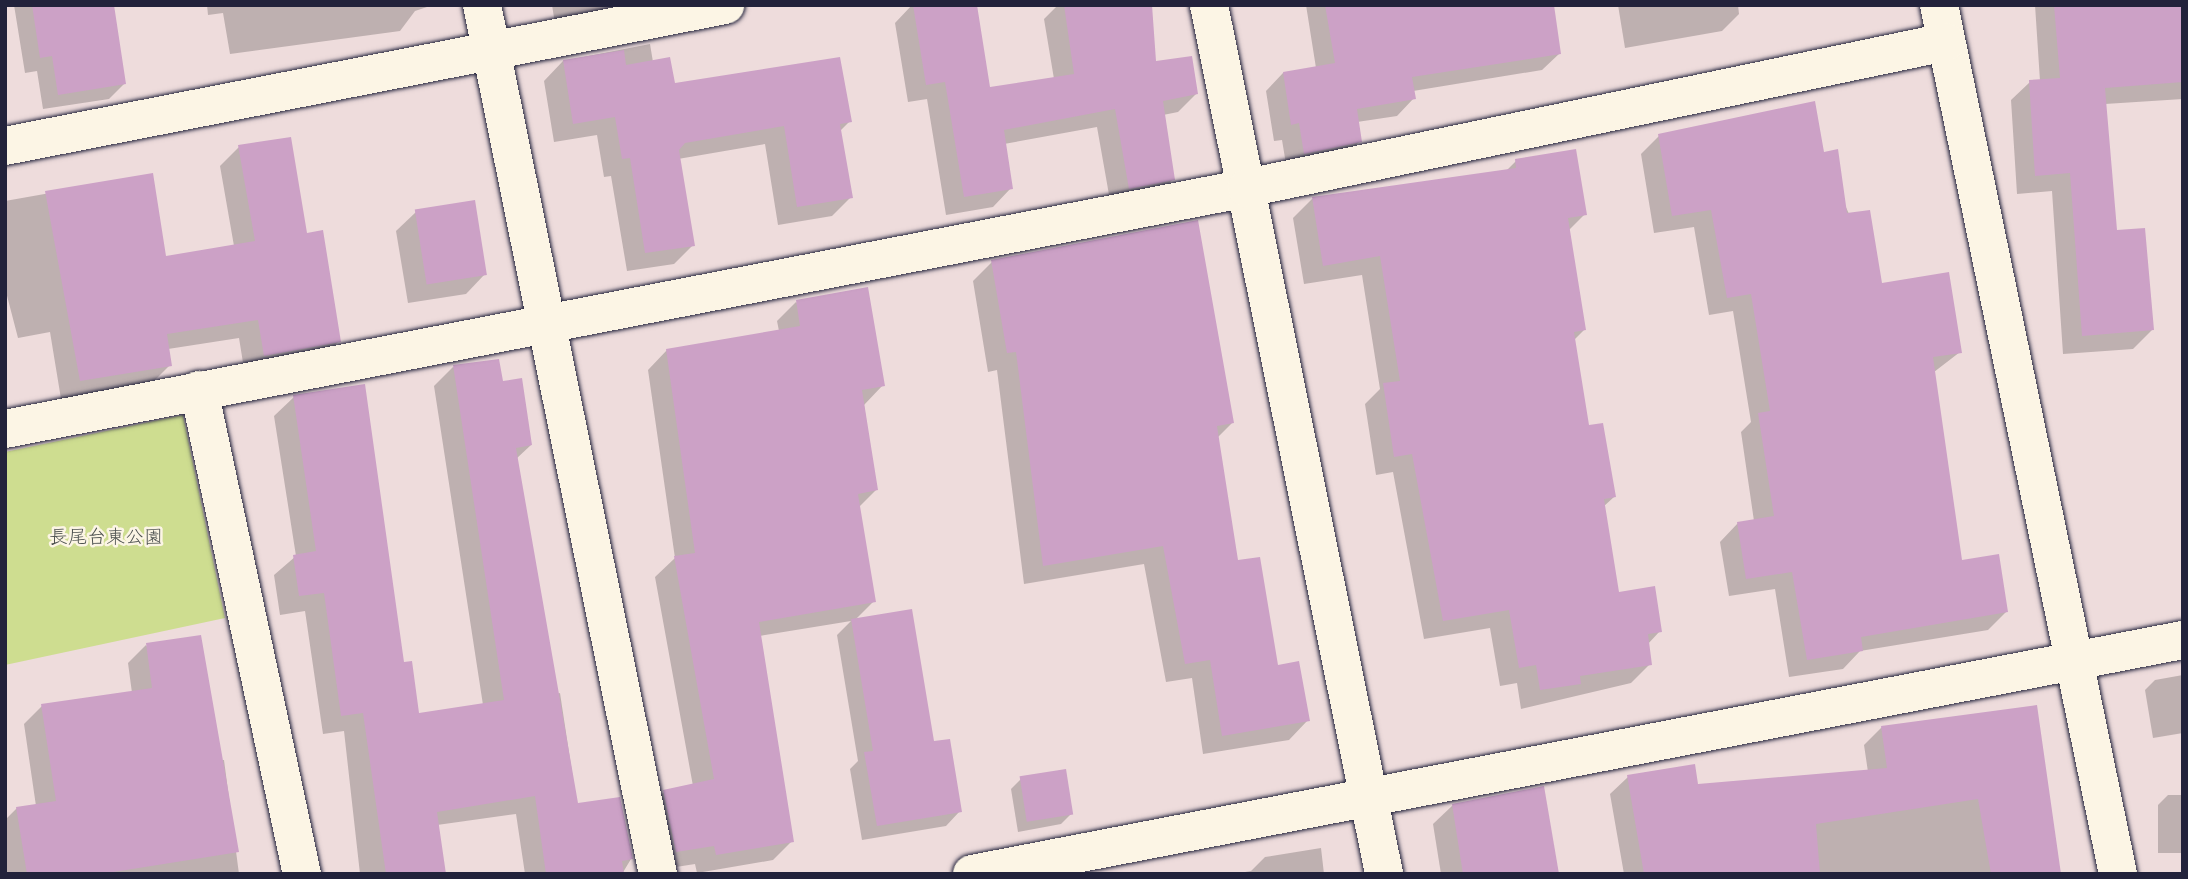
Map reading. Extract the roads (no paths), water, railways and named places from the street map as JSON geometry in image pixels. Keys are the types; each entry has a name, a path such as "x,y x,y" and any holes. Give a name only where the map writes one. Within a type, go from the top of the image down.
{"street":[{"path":"482,5 658,874"},
{"path":"5,146 725,5"},
{"path":"1209,5 1384,874"},
{"path":"1939,5 2118,874"},
{"path":"5,429 546,320 1247,188 1946,42"},
{"path":"199,390 302,874"},
{"path":"972,874 2183,640"}],"park label":[{"name":"長尾台東公園","path":"106,538"}]}
